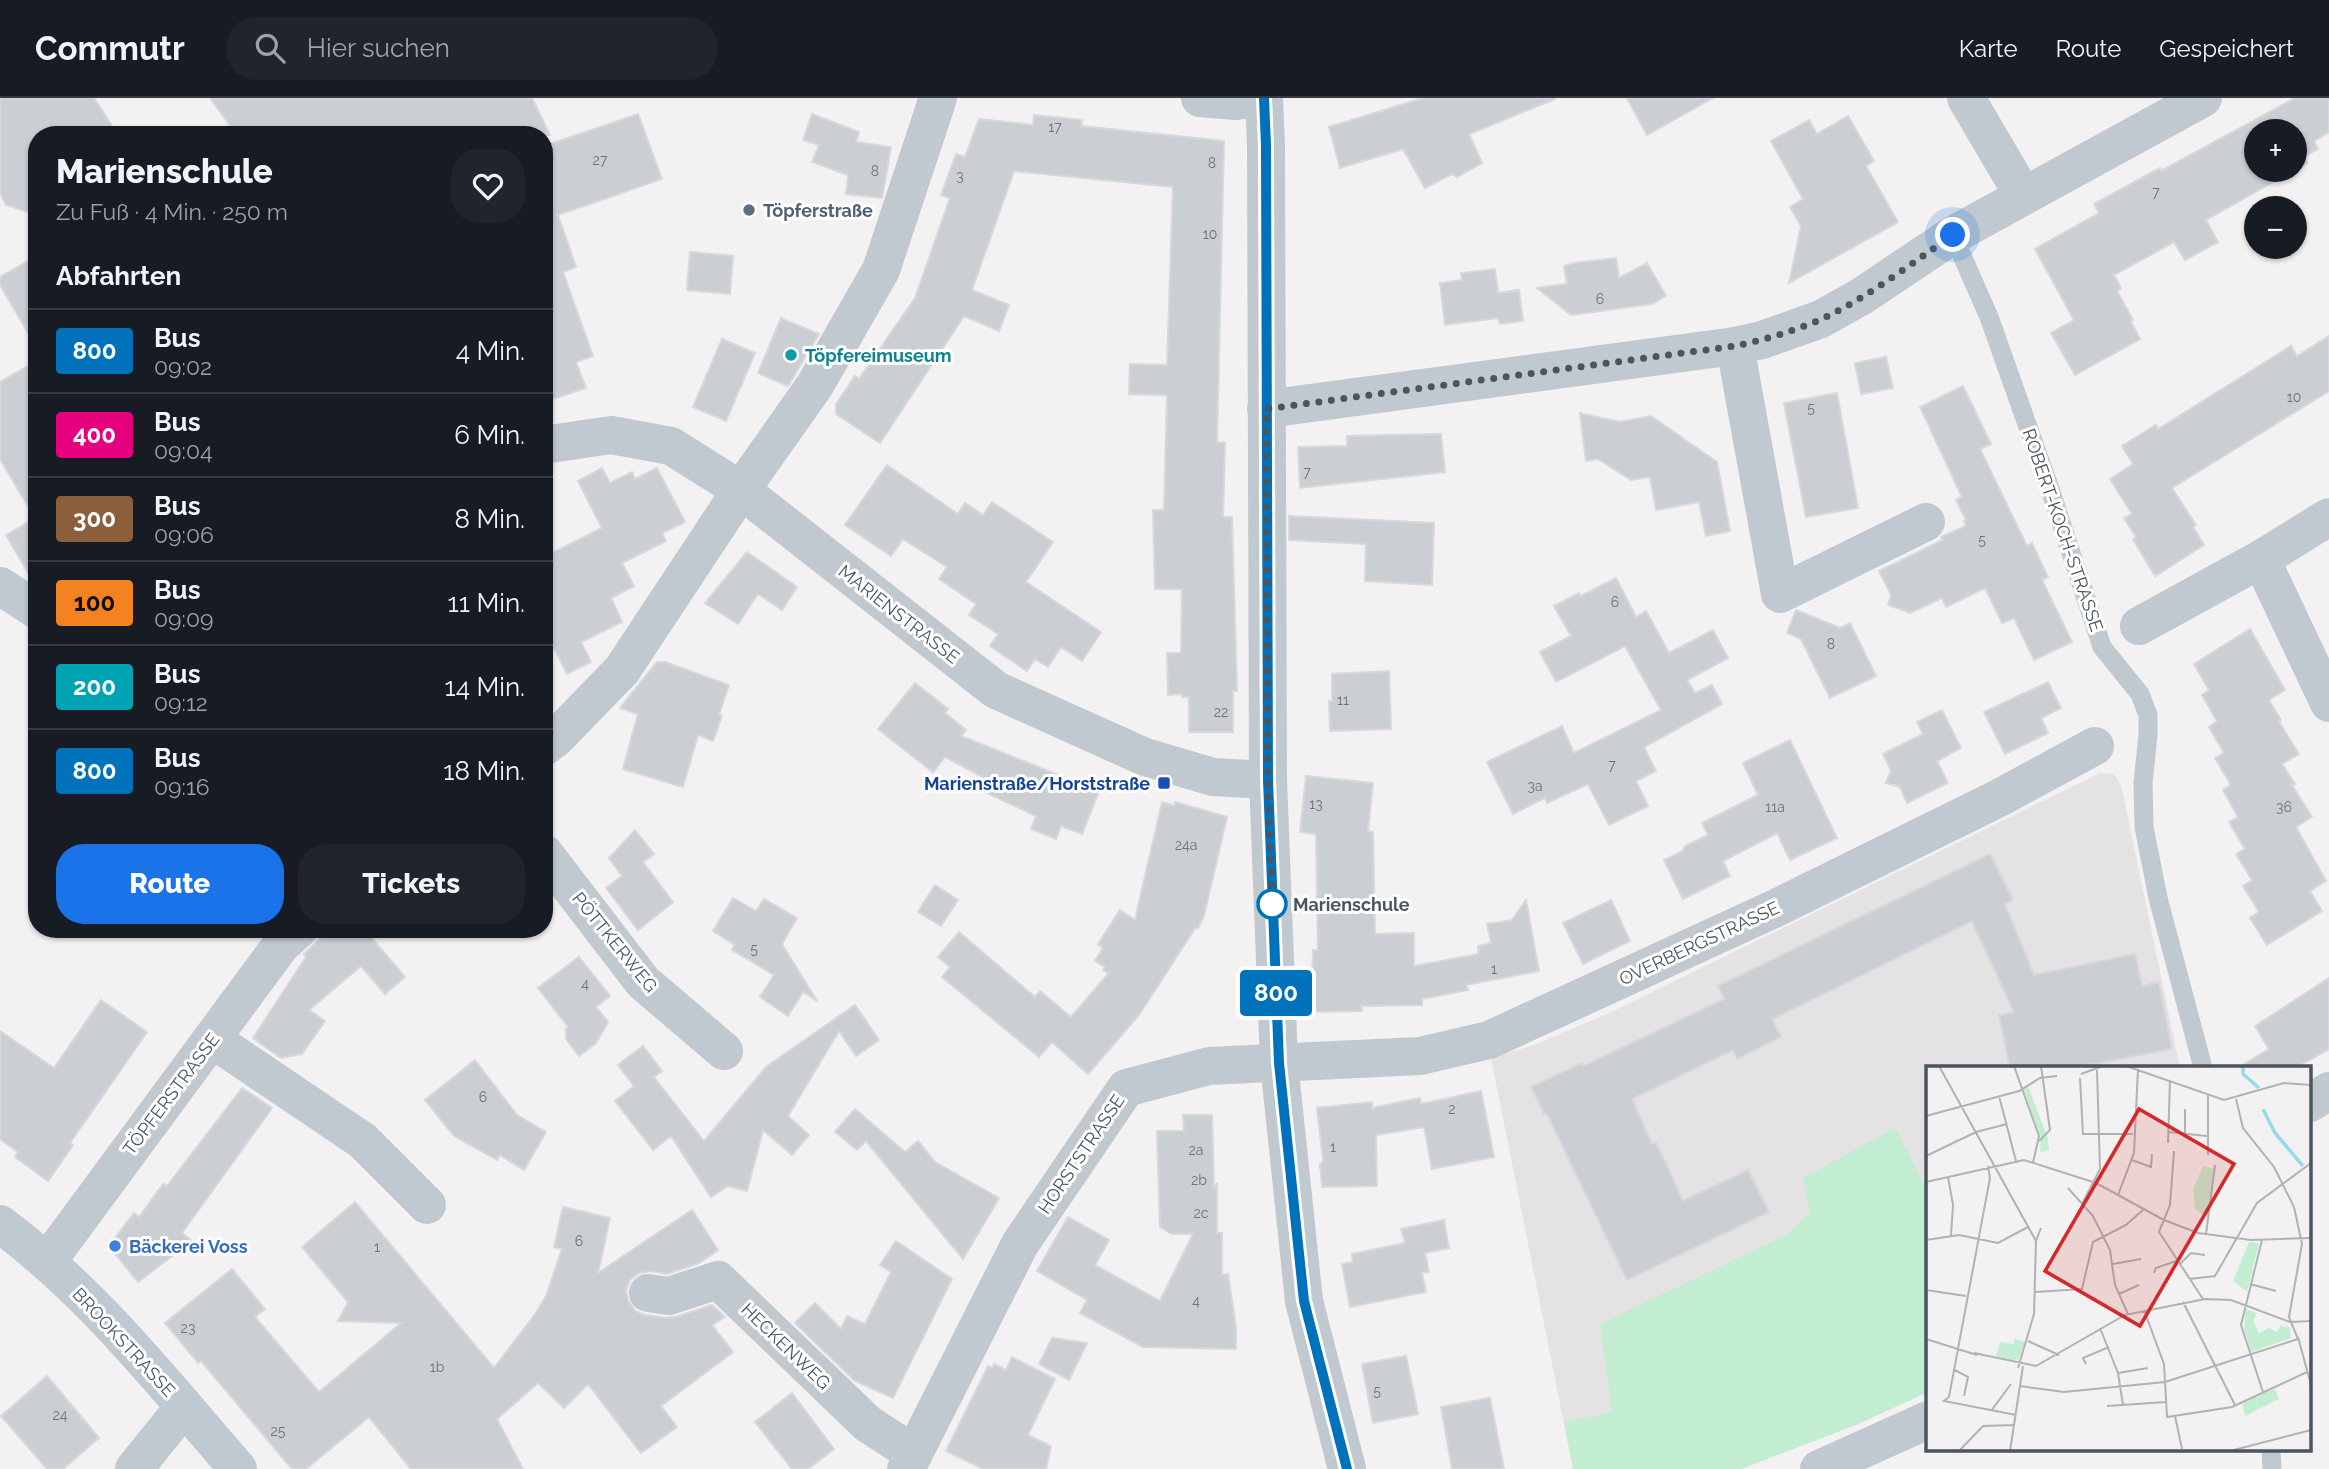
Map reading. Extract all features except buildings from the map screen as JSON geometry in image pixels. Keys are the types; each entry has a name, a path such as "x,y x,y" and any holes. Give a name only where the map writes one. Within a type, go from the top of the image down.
{"main road":[{"name":"BROOKSTRASSE","path":"0,1224 47,1262 112,1326 239,1469"}],"street":[{"path":"553,740 622,670 741,490 815,386 881,270 938,98"},
{"path":"1200,98 1236,101 1254,98"},
{"path":"1264,98 1268,780 1279,1063 1304,1301 1347,1469"},
{"path":"1966,98 2023,195"},
{"path":"1266,409 1735,346 1762,340 1821,319 1862,296 1953,235 2203,98"},
{"path":"1735,346 1780,594 1926,522"},
{"name":"MARIENSTRASSE","path":"553,444 611,435 671,446 741,490 996,690 1145,757 1213,777 1268,780"},
{"path":"2139,625 2261,559 2329,517"},
{"path":"2261,559 2329,703"},
{"path":"0,586 28,604"},
{"name":"OVERBERGSTRASSE","path":"1279,1063 1420,1056 1489,1040 1788,902 1999,798 2095,746"},
{"name":"PÖTTKERWEG","path":"553,865 643,982 724,1051"},
{"name":"TÖPFERSTRASSE","path":"47,1262 281,945 289,938"},
{"path":"212,1039 363,1141 427,1205"},
{"name":"HORSTSTRASSE","path":"910,1461 1020,1244 1126,1088 1209,1066 1279,1063"},
{"path":"2312,1102 2329,1091"},
{"name":"HECKENWEG","path":"648,1293 669,1296 718,1280 910,1461"},
{"path":"134,1469 184,1407"},
{"path":"1819,1469 1926,1421"}],"lane":[{"name":"ROBERT-KOCH-STRASSE","path":"1953,235 1993,330 2050,489 2102,647 2140,694 2148,715 2143,783 2144,827 2161,910 2202,1066"}],"shaded area":[{"path":"2100,773 2114,774 2121,785 2180,1066 1926,1066 1926,1393 1858,1424 1741,1469 1573,1469 1491,1058 1534,1045 1607,1014"}],"green space":[{"path":"1895,1128 1926,1188 1926,1393 1858,1424 1741,1469 1573,1469 1564,1422 1612,1412 1600,1324 1788,1234 1810,1212 1803,1178"}],"bus line":[{"name":"800","path":"1264,98 1268,780 1279,1063 1304,1301 1347,1469"}],"place":[{"name":"Töpferstraße","path":"749,210"},
{"name":"Töpfereimuseum","path":"791,355"},
{"name":"Marienstraße/Horststraße","path":"1164,783"},
{"name":"Marienschule","path":"1272,904"},
{"name":"Bäckerei Voss","path":"115,1246"}],"route":[{"path":"1272,904 1272,907 1268,780 1266,409 1735,346 1762,340 1821,319 1862,296 1953,235"}]}
